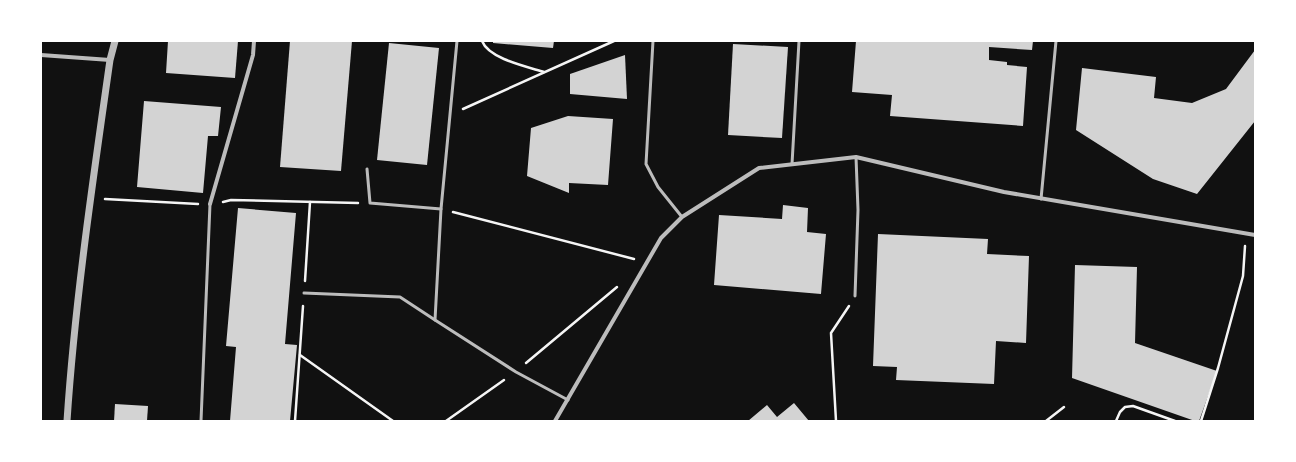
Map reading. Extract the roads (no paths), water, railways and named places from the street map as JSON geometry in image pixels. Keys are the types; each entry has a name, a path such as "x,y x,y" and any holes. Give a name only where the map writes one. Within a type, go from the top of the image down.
{"street":[{"path":"67,421 71,367 90,198 110,60 115,41"},
{"path":"210,204 253,55 254,41"},
{"path":"41,55 110,60"},
{"path":"555,421 661,238 682,217 759,168 856,157 1004,192 1255,235"}],"lane":[{"path":"435,320 441,209 457,41"},
{"path":"653,41 646,164 658,187 682,217"},
{"path":"792,164 799,41"},
{"path":"1041,199 1056,41"},
{"path":"855,296 858,210 856,157"},
{"path":"367,169 370,203 441,209"},
{"path":"201,421 210,204"},
{"path":"304,293 400,297 516,372 568,400"}]}
